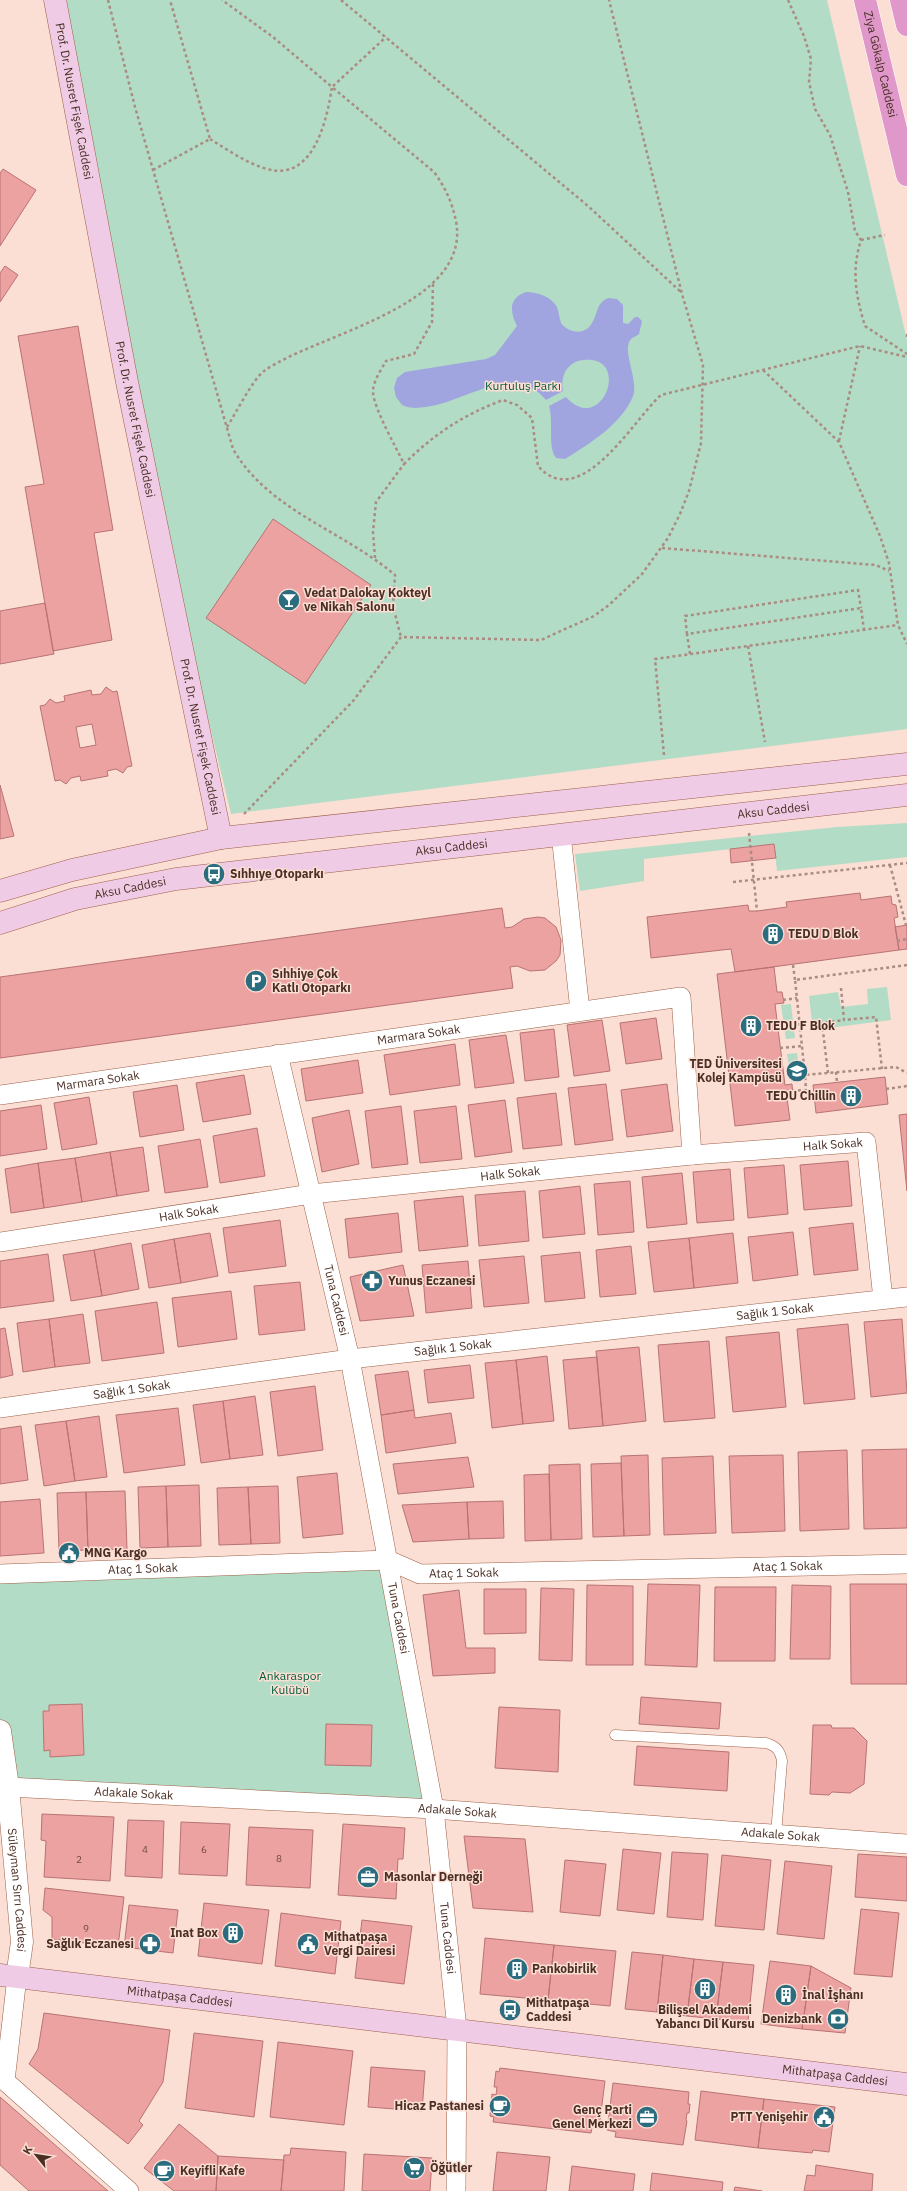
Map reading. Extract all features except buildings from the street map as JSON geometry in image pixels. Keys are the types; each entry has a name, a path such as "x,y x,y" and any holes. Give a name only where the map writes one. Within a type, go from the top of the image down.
{"main road":[{"name":"Prof. Dr. Nusret Fişek Caddesi","path":"55,0 127,382 221,838"},
{"name":"Ziya Gökalp Caddesi","path":"865,0 907,175"},
{"path":"901,0 907,25"},
{"path":"0,891 72,870 221,838 907,764"},
{"name":"Aksu Caddesi","path":"0,923 75,899 176,879 907,795"},
{"name":"Mithatpaşa Caddesi","path":"9,1976 907,2084"}],"street":[{"path":"561,834 580,1011"},
{"name":"Marmara Sokak","path":"0,1095 681,997 692,1155"},
{"name":"Tuna Caddesi","path":"278,1054 350,1358 434,1809 457,2030 456,2191"},
{"name":"Halk Sokak","path":"0,1242 311,1194 692,1155 866,1142 883,1300"},
{"name":"Sağlık 1 Sokak","path":"0,1408 350,1358 907,1297"},
{"name":"Ataç 1 Sokak","path":"0,1574 388,1560 420,1574 907,1564"},
{"name":"Süleyman Sırrı Caddesi","path":"0,1732 8,1787 22,1942 9,1976"},
{"name":"Adakale Sokak","path":"8,1787 434,1809 907,1844"},
{"path":"9,1976 5,2081 129,2191"}],"lane":[{"path":"615,1735 766,1743 775,1747 780,1751 782,1761 776,1834"}],"path":[{"path":"108,0 154,170 233,449 241,462 275,498 375,558 395,575 393,606 401,637"},
{"path":"170,0 210,139 250,163 268,169 277,170 293,166 308,156 315,147 321,135 332,87 386,37"},
{"path":"222,0 273,37 434,172 445,188 453,207 457,239 456,250 446,269 433,284 378,318 263,372 227,427"},
{"path":"341,0 588,206 682,294"},
{"path":"401,637 541,640 588,619 609,605 642,574 662,548 684,503 699,450 703,365 682,294 609,0"},
{"path":"788,0 799,22 811,59 809,82 815,109 830,135 848,192 855,231 861,240"},
{"path":"154,170 210,139"},
{"path":"861,240 885,235"},
{"path":"861,240 855,259 857,299 865,326 907,354"},
{"path":"404,464 373,393 378,376 386,361 414,354 432,322 433,284"},
{"path":"375,558 373,532 376,502 404,464 417,451 453,422 476,410 503,400 517,405 532,418 538,466 543,472 556,479 570,479 590,472 610,453 650,404 661,395 860,346 907,357"},
{"path":"839,442 860,346"},
{"path":"763,370 839,442 880,536 890,571 898,625 907,644"},
{"path":"662,548 876,565 890,571"},
{"path":"690,654 685,616 858,590 864,630"},
{"path":"687,634 861,608"},
{"path":"664,755 655,659 898,625"},
{"path":"243,815 353,701 401,637"},
{"path":"748,646 765,742"},
{"path":"747,813 757,911"},
{"path":"732,882 907,863"},
{"path":"890,865 907,929"},
{"path":"897,941 907,939"},
{"path":"792,1091 806,1090 793,965"},
{"path":"795,980 907,965"},
{"path":"841,988 844,1020"},
{"path":"783,1000 797,998"},
{"path":"828,1073 822,1023 876,1017 882,1068"},
{"path":"780,1048 802,1046"},
{"path":"805,1075 896,1067 907,1073"},
{"path":"836,1072 837,1082"},
{"path":"886,1089 907,1086"}],"green space":[{"name":"Kurtuluş Parkı","path":"55,0 827,0 907,340 907,729 231,814 127,382"},
{"path":"907,823 907,857 777,871 774,844 644,859 644,881 580,891 575,854 837,827"},
{"path":"887,987 891,1020 813,1030 809,996 838,992 841,1007 868,1004 867,989"},
{"path":"791,1004 795,1038 786,1039 781,1005"},
{"path":"797,1053 801,1081 791,1082 787,1054"},
{"name":"Ankaraspor Kulübü","path":"388,1560 434,1809 8,1787 0,1731 0,1574"}],"water":[{"path":"526,292 539,294 552,300 557,307 561,323 568,329 576,332 585,330 589,327 594,320 599,306 608,298 617,299 623,305 623,323 628,324 635,317 638,317 642,321 639,334 631,339 628,344 634,389 633,396 628,406 621,416 604,432 565,459 556,458 553,453 549,406 566,397 579,407 591,407 600,402 606,392 609,380 606,369 598,362 584,360 573,363 564,375 562,386 563,391 546,400 533,389 519,384 504,384 489,387 442,404 414,408 402,405 396,397 394,388 397,378 405,372 486,359 495,355 517,326 512,311 513,302 516,298"}],"place":[{"name":"Vedat Dalokay Kokteyl ve Nikah Salonu","path":"289,600"},
{"name":"Sıhhıye Otoparkı","path":"214,874"},
{"name":"TEDU D Blok","path":"773,934"},
{"name":"Sıhhiye Çok Katlı Otoparkı","path":"256,981"},
{"name":"TEDU F Blok","path":"751,1026"},
{"name":"TED Üniversitesi Kolej Kampüsü","path":"797,1071"},
{"name":"TEDU Chillin","path":"851,1096"},
{"name":"Yunus Eczanesi","path":"372,1281"},
{"name":"MNG Kargo","path":"69,1553"},
{"name":"Masonlar Derneği","path":"368,1877"},
{"name":"Inat Box","path":"233,1933"},
{"name":"Sağlık Eczanesi","path":"150,1944"},
{"name":"Mithatpaşa Vergi Dairesi","path":"308,1944"},
{"name":"Pankobirlik","path":"517,1969"},
{"name":"Bilişsel Akademi Yabancı Dil Kursu","path":"705,1989"},
{"name":"İnal İşhanı","path":"786,1995"},
{"name":"Mithatpaşa Caddesi","path":"510,2010"},
{"name":"Denizbank","path":"838,2019"},
{"name":"Hicaz Pastanesi","path":"500,2106"},
{"name":"Genç Parti Genel Merkezi","path":"647,2117"},
{"name":"PTT Yenişehir","path":"824,2117"},
{"name":"Öğütler","path":"414,2168"},
{"name":"Keyifli Kafe","path":"164,2171"}]}
